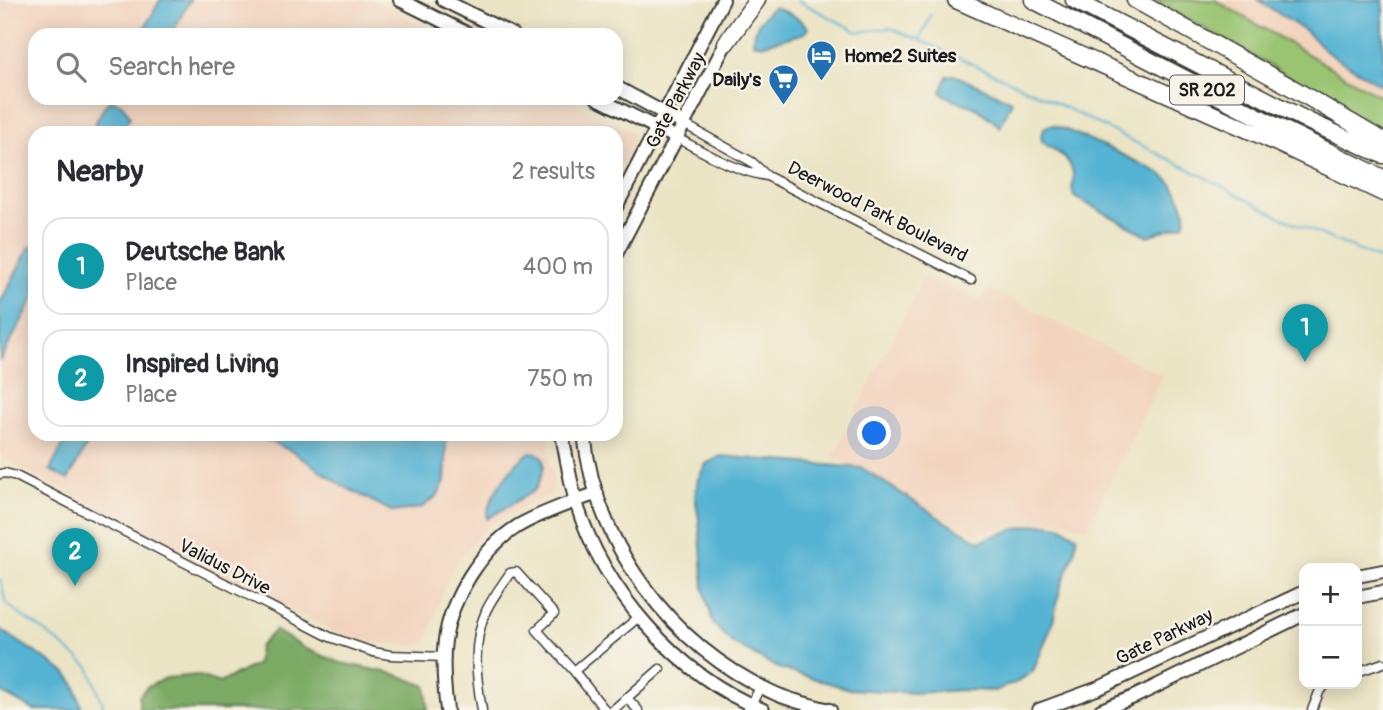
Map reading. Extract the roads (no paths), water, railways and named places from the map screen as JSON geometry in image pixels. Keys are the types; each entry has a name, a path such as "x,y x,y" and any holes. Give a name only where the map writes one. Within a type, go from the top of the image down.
{"highway":[{"path":"726,43 757,0"},
{"path":"956,0 1262,135 1383,193"},
{"name":"SR 202","path":"1033,0 1278,127 1383,178"},
{"name":"SR 202","path":"1074,0 1310,122 1383,155"},
{"path":"1135,0 1383,141"}],"main road":[{"path":"400,0 456,28"},
{"path":"443,0 499,28"},
{"name":"Gate Parkway","path":"623,193 723,0"},
{"name":"Gate Parkway","path":"623,241 748,0"},
{"name":"Deerwood Park Boulevard","path":"623,91 684,124"},
{"name":"Deerwood Park Boulevard","path":"611,105 677,138"},
{"path":"563,441 576,501 602,562 630,605 687,664 754,708"},
{"path":"585,441 603,515 628,562 662,611 689,637 729,668 776,694 830,710"},
{"path":"447,710 444,687 445,641 452,611 468,578 488,551 517,527 597,493"},
{"path":"1362,575 1383,571"},
{"path":"1362,596 1383,592"},
{"name":"Gate Parkway","path":"1039,710 1099,688 1299,594"},
{"path":"1101,710 1134,697 1299,616"}],"street":[{"name":"Deerwood Park Boulevard","path":"684,124 752,162 767,176"},
{"name":"Deerwood Park Boulevard","path":"677,138 737,168 767,176 971,280"},
{"name":"Validus Drive","path":"0,474 5,472 16,476 330,638 390,655 445,657"},
{"path":"482,710 476,646 486,611 510,573 516,572 554,614 537,630 604,710"},
{"path":"574,671 640,616"},
{"path":"1362,670 1383,663"},
{"path":"613,710 660,669"},
{"path":"754,708 761,686"},
{"path":"1312,710 1321,689"},
{"path":"627,698 638,710"}],"water":[{"path":"160,0 190,0 175,28 145,28"},
{"path":"1258,0 1383,0 1383,86 1331,55 1305,31"},
{"path":"774,7 797,18 808,28 805,33 761,45 753,43 759,23"},
{"path":"954,75 1012,101 1000,127 976,108 953,100 941,92 947,76"},
{"path":"122,105 130,117 125,126 94,126 104,107"},
{"path":"1053,125 1164,176 1180,198 1185,213 1184,224 1148,236 1074,197 1072,169 1061,155 1042,142 1041,135 1045,127"},
{"path":"28,250 28,309 0,361 0,303"},
{"path":"65,441 89,441 68,480 50,470"},
{"path":"269,441 446,441 445,481 437,496 421,508 393,512 343,486 293,452"},
{"path":"530,452 537,453 544,461 535,490 487,519 496,491"},
{"path":"721,456 862,468 980,541 1043,524 1062,527 1077,536 1052,625 1033,671 1017,682 994,691 914,693 849,689 778,668 732,643 713,624 704,589 695,496 698,479 706,464"},
{"path":"0,629 66,673 75,685 82,710 34,710 0,692"}],"waterway":[{"path":"797,0 858,32 890,28 920,40 1040,95 1278,216 1383,261"},
{"path":"920,39 931,15"},
{"path":"0,579 6,603 89,667 105,710"}],"place":[{"name":"Home2 Suites","path":"821,82"},
{"name":"Daily's","path":"784,106"},
{"name":"Deutsche Bank","path":"1305,362"},
{"name":"Inspired Living","path":"75,586"}]}
